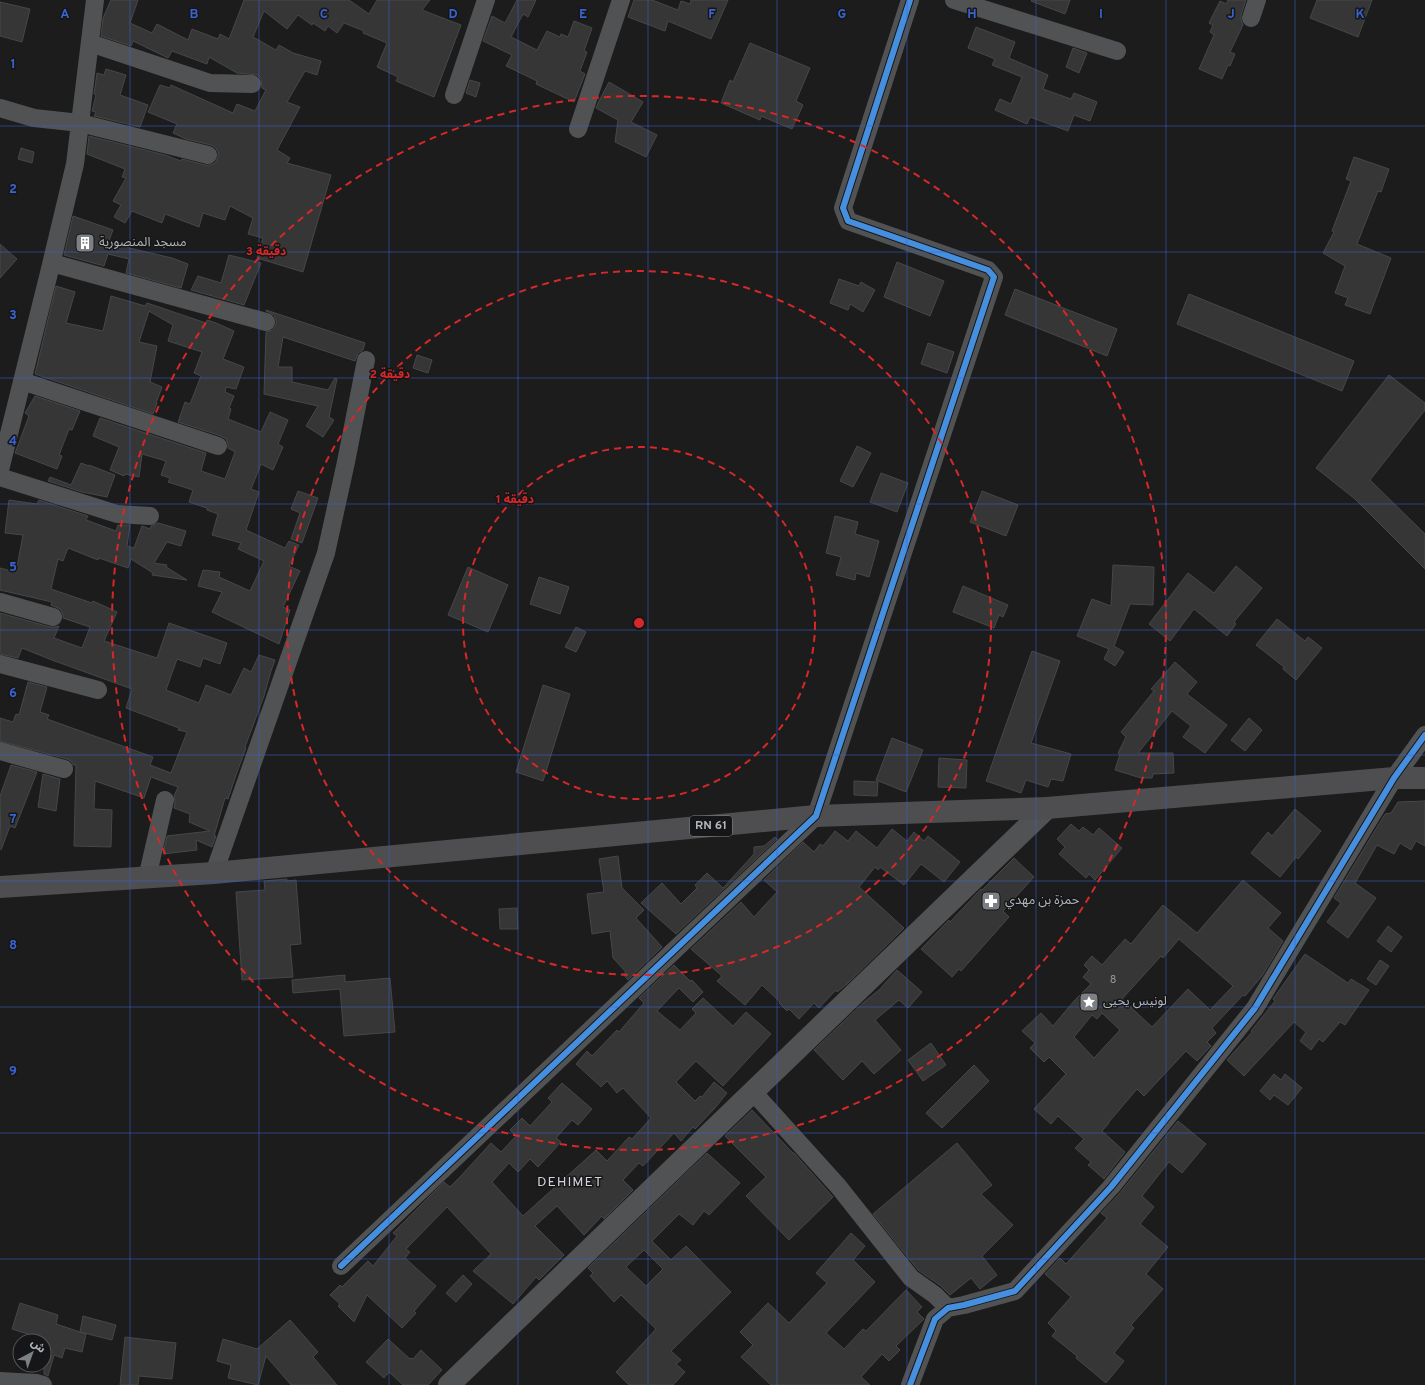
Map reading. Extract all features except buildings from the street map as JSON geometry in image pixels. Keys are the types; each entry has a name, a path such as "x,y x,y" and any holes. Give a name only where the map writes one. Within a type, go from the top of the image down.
{"main road":[{"name":"RN 61","path":"0,887 214,873 816,816 1047,808 1394,778 1425,778"}],"street":[{"path":"0,470 52,263 75,164 95,0"},
{"path":"454,95 486,0"},
{"path":"578,130 621,0"},
{"path":"342,1266 816,816 994,277 988,270 848,221 843,208 910,0"},
{"path":"954,0 1117,51"},
{"path":"1251,18 1257,0"},
{"path":"90,43 210,83 252,84"},
{"path":"0,108 34,118 80,123 208,155"},
{"path":"52,263 266,322"},
{"path":"214,873 326,553 366,360"},
{"path":"22,381 218,446"},
{"path":"0,477 117,514 150,516"},
{"path":"0,602 53,617"},
{"path":"0,664 98,690"},
{"path":"910,1385 935,1319 948,1308 1015,1291 1111,1187 1256,1008 1394,778 1425,735"},
{"path":"0,751 64,769"},
{"path":"147,878 165,800"},
{"path":"449,1385 1047,808"},
{"path":"753,1092 838,1186 911,1278 935,1295 948,1308"},
{"path":"0,1381 43,1385"}],"cycle path":[{"path":"341,1266 816,816 994,277 988,270 848,221 843,208 910,0"},
{"path":"910,1385 935,1319 948,1308 1015,1291 1111,1187 1255,1008 1394,778 1425,735"}],"place":[{"name":"مسجد المنصورية","path":"85,243"},
{"name":"حمزة بن مهدي","path":"991,901"},
{"name":"لونيس يحيى","path":"1089,1002"}],"district":[{"name":"DEHIMET","path":"570,1182"}]}
